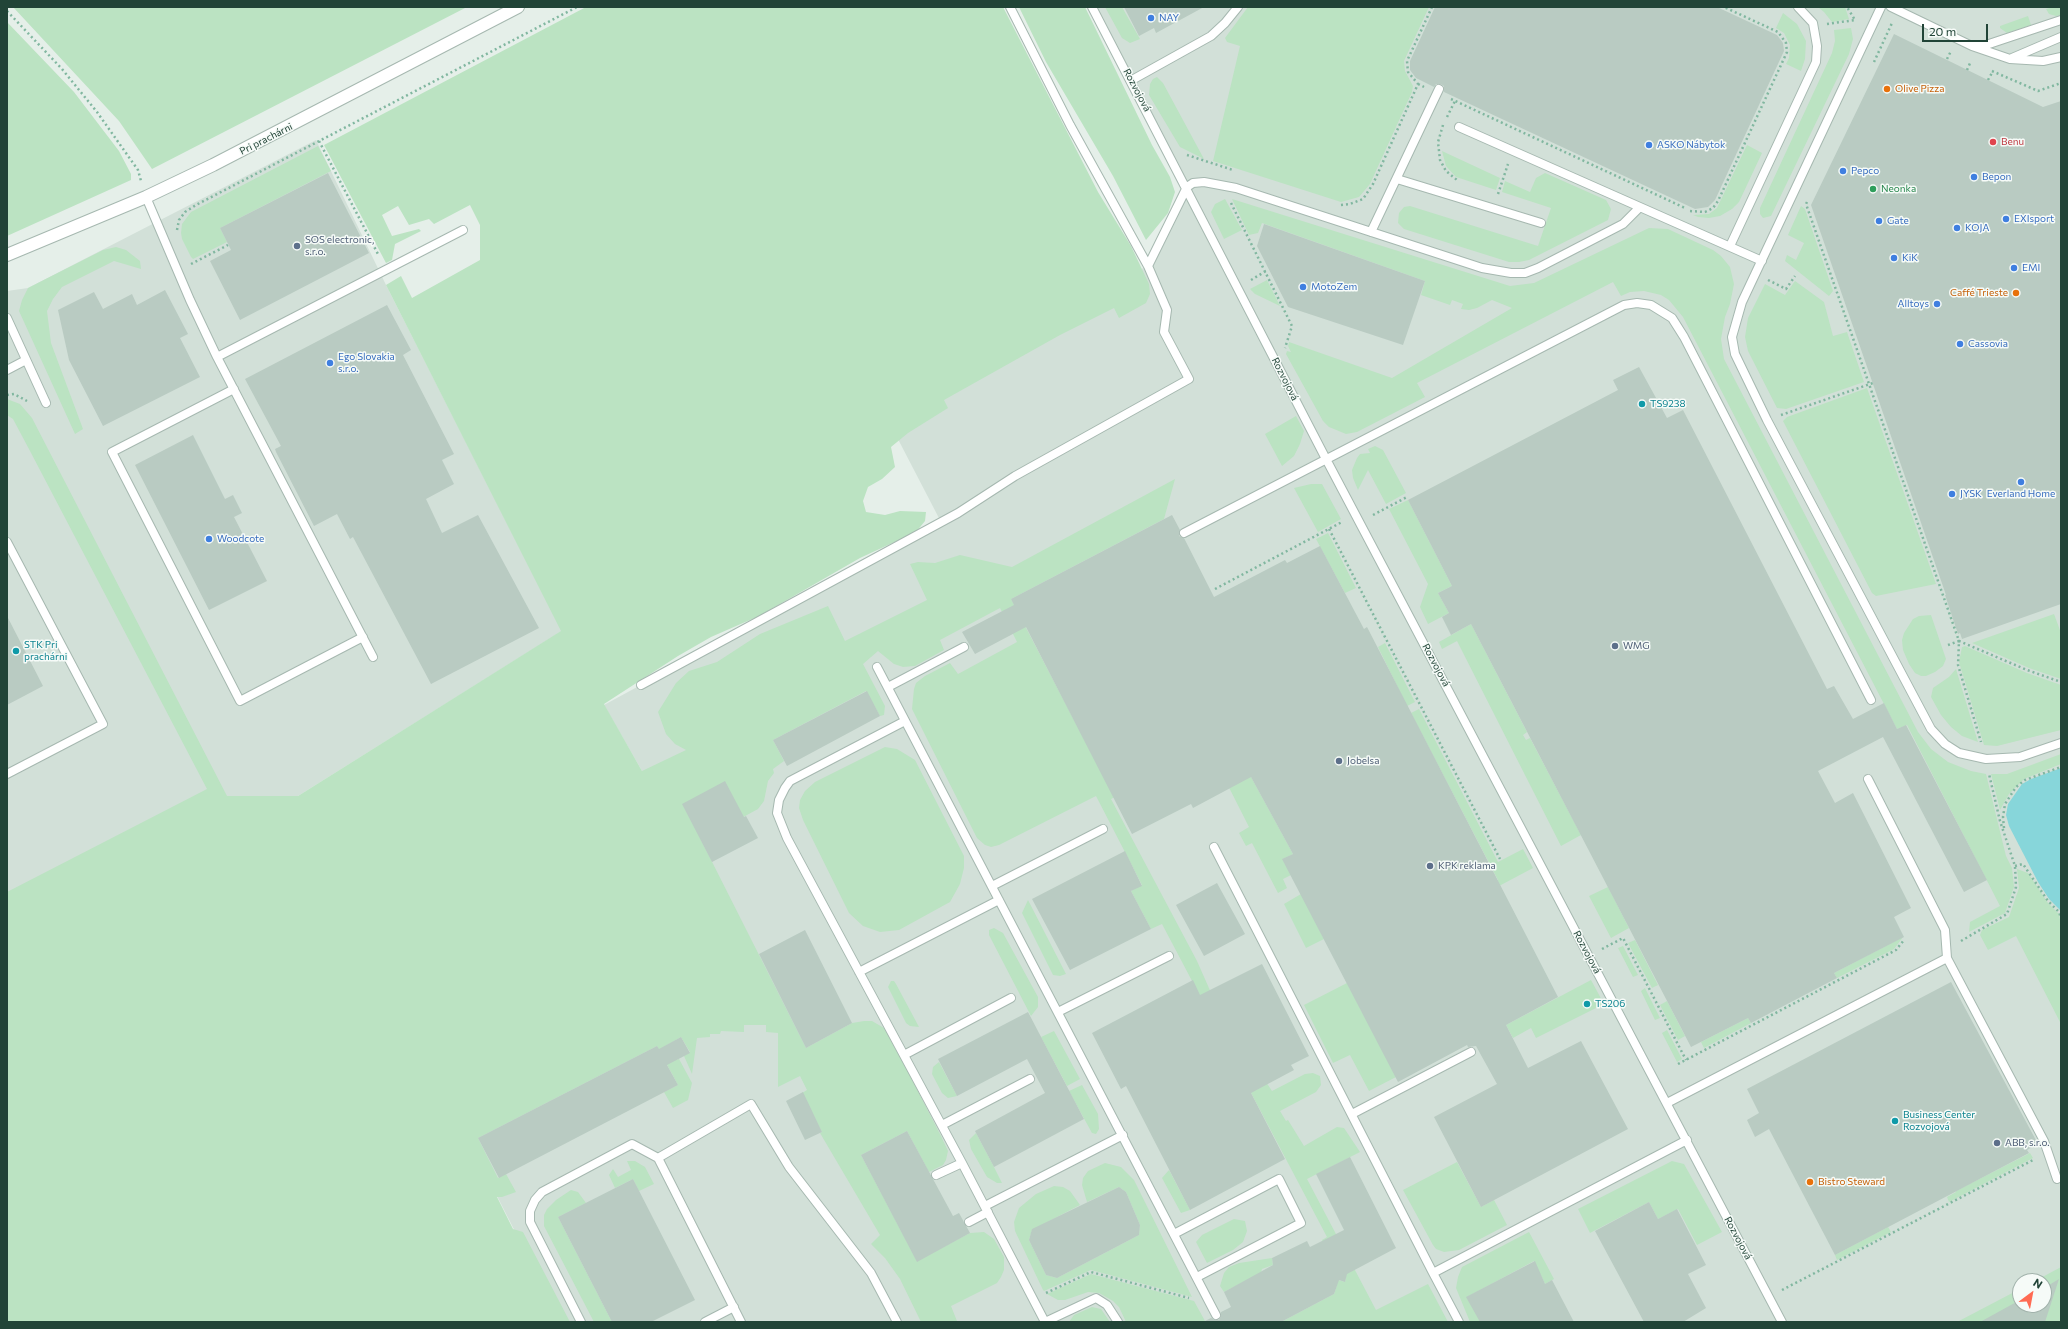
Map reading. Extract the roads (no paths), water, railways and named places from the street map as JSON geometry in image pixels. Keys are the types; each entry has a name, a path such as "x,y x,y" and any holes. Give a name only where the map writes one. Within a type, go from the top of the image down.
{"street":[{"name":"Pri prachárni","path":"7,255 146,196 213,165 518,7"}],"lane":[{"path":"641,685 947,519 1015,476 1189,379 1164,332 1167,310 1148,266 1070,125 1010,7"},
{"name":"Rozvojová","path":"1092,7 1132,80 1326,459 1782,1322"},
{"path":"1132,80 1211,36 1225,23 1238,7"},
{"path":"1730,246 1816,62 1817,46 1814,26 1807,15 1798,7"},
{"path":"1881,7 1742,302 1732,337 1735,354 1742,372 1767,420 1931,729 1945,744 1959,753 1986,759 2020,757 2061,743"},
{"path":"1891,7 1972,46 2010,59 2043,61 2061,57"},
{"path":"1972,46 1986,45 2061,20"},
{"path":"2010,59 2061,37"},
{"path":"1371,232 1438,91"},
{"path":"1459,127 1639,208 1762,261"},
{"path":"1397,179 1541,223"},
{"path":"1148,266 1187,187 1204,182 1222,185 1482,268 1512,274 1525,273 1623,224 1639,208"},
{"path":"146,196 172,258 217,357 373,657"},
{"path":"217,357 463,230"},
{"path":"1184,533 1624,305 1636,303 1651,305 1672,318 1684,338 1871,700"},
{"path":"7,318 46,403"},
{"path":"7,370 26,360"},
{"path":"234,389 112,452 240,701 362,637"},
{"path":"7,542 103,724 7,774"},
{"path":"888,687 964,647"},
{"path":"877,667 1216,1315"},
{"path":"905,721 790,781 779,800 777,813 782,827 987,1209 1045,1322 1096,1298 1107,1305 1118,1322"},
{"path":"1868,779 1945,930 1946,958 2005,1065 2044,1141 2057,1179"},
{"path":"992,886 1103,829"},
{"path":"1214,847 1459,1322"},
{"path":"860,972 999,900"},
{"path":"1058,1012 1169,956"},
{"path":"1667,1103 1946,958"},
{"path":"904,1055 1011,998"},
{"path":"1352,1114 1470,1052"},
{"path":"942,1125 1030,1079"},
{"path":"658,1158 750,1104 789,1167 871,1273 897,1322"},
{"path":"969,1222 987,1209 1123,1135"},
{"path":"1433,1273 1687,1140"},
{"path":"580,1322 530,1222 530,1211 535,1200 542,1192 632,1144 658,1158 741,1322"},
{"path":"936,1175 962,1163"},
{"path":"1174,1234 1279,1179 1301,1223 1197,1277"},
{"path":"705,1322 734,1308"}],"water":[{"path":"2061,768 2061,911 2049,899 2038,882 2009,826 2006,815 2008,804 2022,784 2031,779"}],"place":[{"name":"NAY","path":"1151,18"},
{"name":"Olive Pizza","path":"1887,89"},
{"name":"Benu","path":"1993,142"},
{"name":"ASKO Nábytok","path":"1649,145"},
{"name":"Pepco","path":"1843,171"},
{"name":"Bepon","path":"1974,177"},
{"name":"Neonka","path":"1873,189"},
{"name":"EXIsport","path":"2006,219"},
{"name":"Gate","path":"1879,221"},
{"name":"KOJA","path":"1957,228"},
{"name":"SOS electronic, s.r.o.","path":"297,246"},
{"name":"KiK","path":"1894,258"},
{"name":"EMI","path":"2014,268"},
{"name":"MotoZem","path":"1303,287"},
{"name":"Caffé Trieste","path":"2016,293"},
{"name":"Alltoys","path":"1937,304"},
{"name":"Cassovia","path":"1960,344"},
{"name":"Ego Slovakia s.r.o.","path":"330,363"},
{"name":"TS9238","path":"1642,404"},
{"name":"Everland Home","path":"2021,482"},
{"name":"JYSK","path":"1952,494"},
{"name":"Woodcote","path":"209,539"},
{"name":"WMG","path":"1615,646"},
{"name":"STK Pri prachárni","path":"16,651"},
{"name":"Jobelsa","path":"1339,761"},
{"name":"KPK reklama","path":"1430,866"},
{"name":"TS206","path":"1587,1004"},
{"name":"Business Center Rozvojová","path":"1895,1121"},
{"name":"ABB, s.r.o.","path":"1997,1143"},
{"name":"Bistro Steward","path":"1810,1182"}]}
